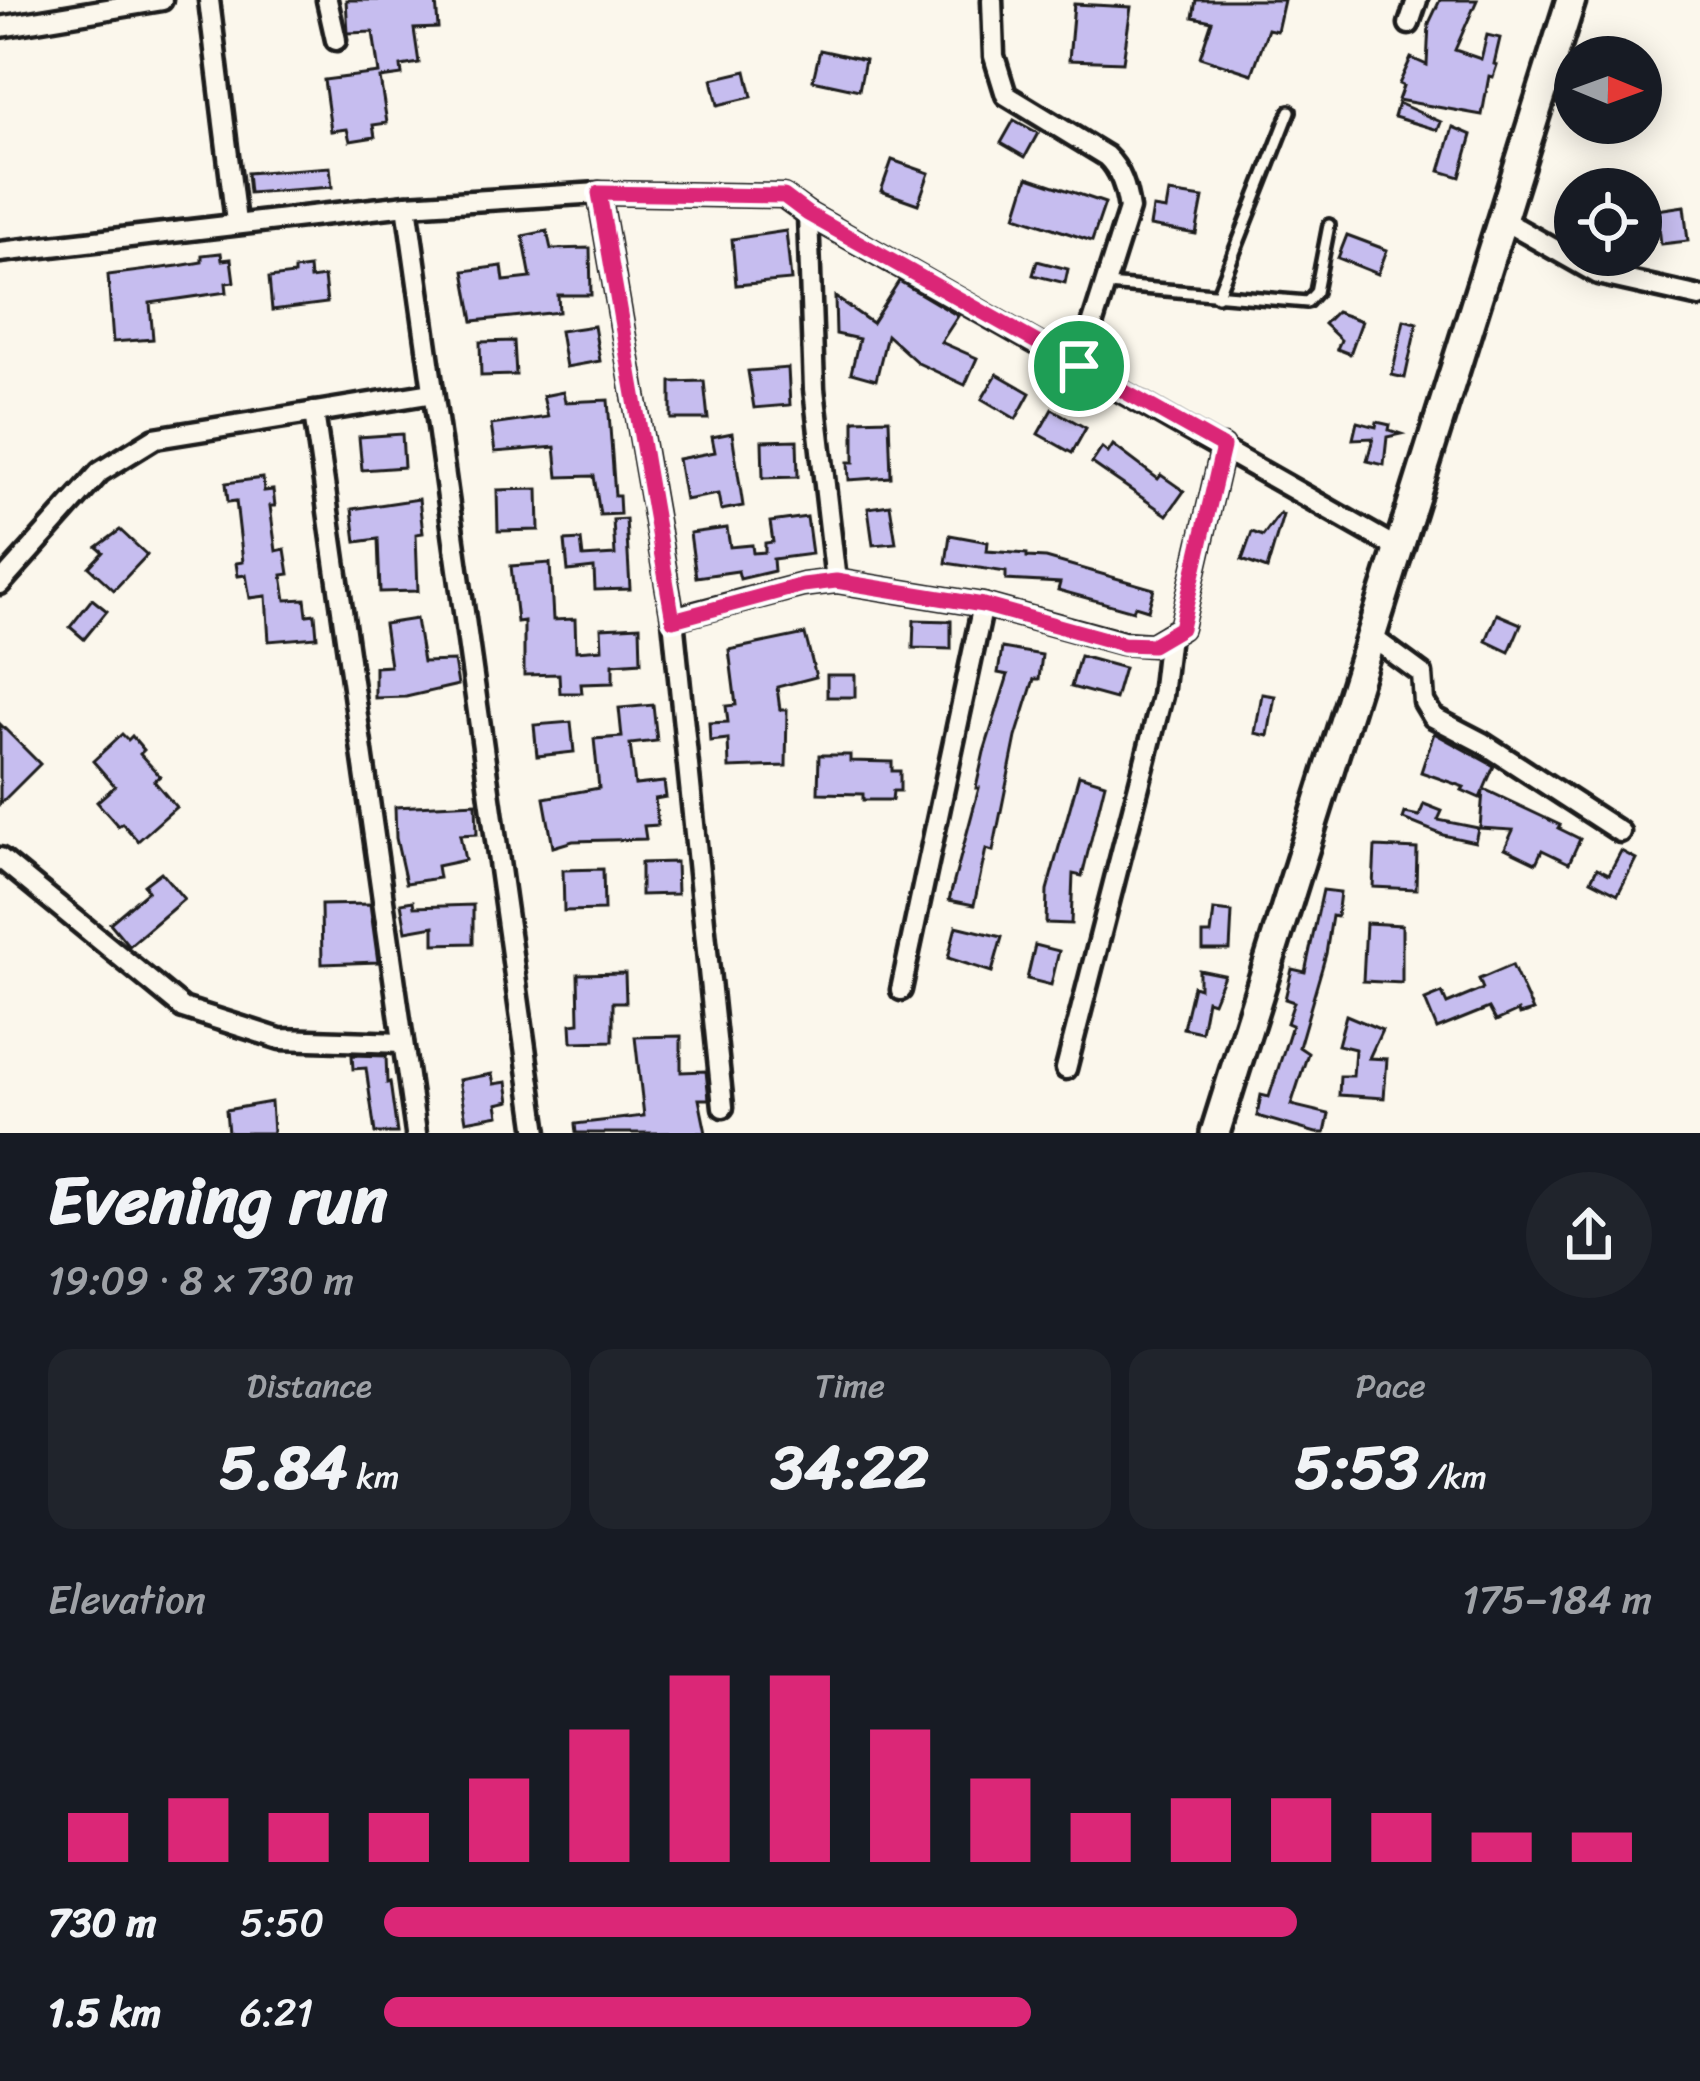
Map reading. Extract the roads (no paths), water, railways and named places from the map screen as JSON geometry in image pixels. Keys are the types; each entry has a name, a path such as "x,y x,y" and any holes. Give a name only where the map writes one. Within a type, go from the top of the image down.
{"main road":[{"path":"1215,1133 1571,0"}],"street":[{"path":"0,27 162,0"},
{"path":"209,0 236,222"},
{"path":"327,0 336,40"},
{"path":"992,0 994,56 1006,95 1117,165 1130,209 1079,366"},
{"path":"1408,24 1417,0"},
{"path":"0,252 406,205 599,193 784,196 808,214 1397,548"},
{"path":"599,193 673,620 724,1107"},
{"path":"406,205 537,1133"},
{"path":"808,214 814,389 836,581"},
{"path":"1501,219 1598,274 1700,297"},
{"path":"0,584 100,472 155,439 433,393"},
{"path":"314,412 416,1133"},
{"path":"673,620 803,585 836,581 983,605 1123,644 1152,645 1181,628 1223,447"},
{"path":"902,990 983,605"},
{"path":"1066,1070 1162,696 1169,635"},
{"path":"1370,635 1422,674 1424,701 1433,717 1483,743 1620,832"},
{"path":"0,858 184,1008 280,1039 403,1043"}],"lane":[{"path":"1217,296 1290,110"},
{"path":"1105,285 1307,302 1316,292 1329,225"}]}
